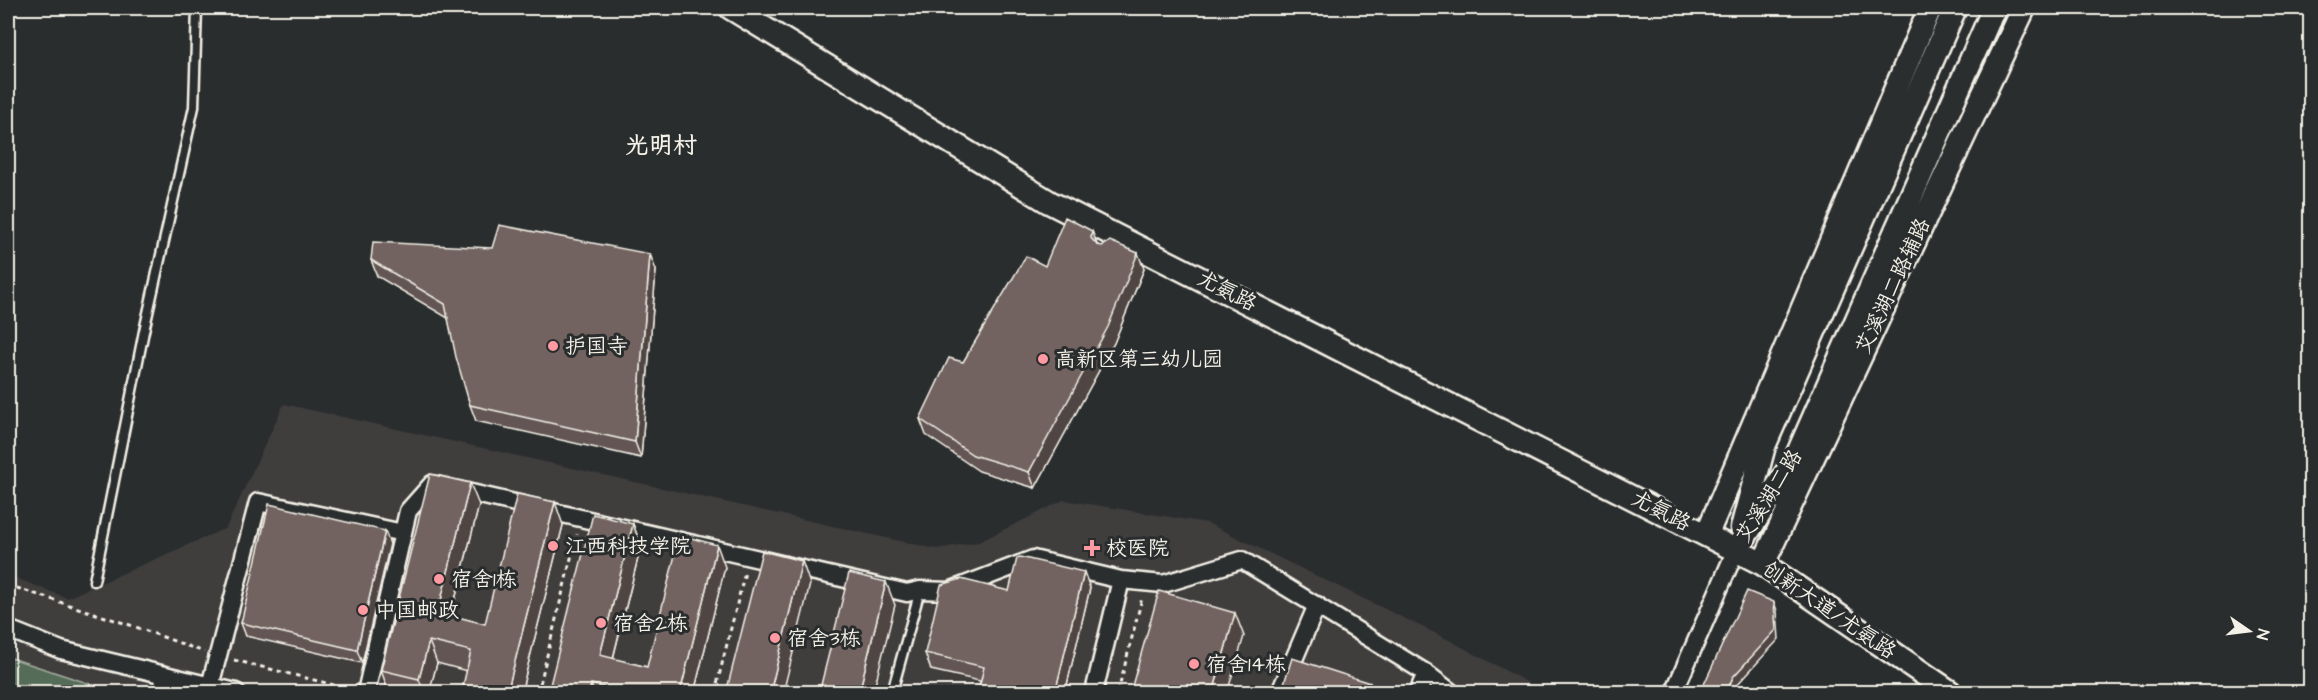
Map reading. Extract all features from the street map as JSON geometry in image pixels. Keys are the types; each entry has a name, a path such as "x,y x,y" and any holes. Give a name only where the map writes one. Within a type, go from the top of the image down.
{"main road":[{"name":"尤氨路","path":"731,8 1048,202 1110,243 1736,550"},
{"path":"1707,534 1930,8"},
{"name":"艾溪湖二路","path":"1736,550 1764,446 1955,8"},
{"name":"艾溪湖二路","path":"1736,550 1796,458 1994,8"},
{"name":"艾溪湖二路辅路","path":"1763,564 2024,8"},
{"name":"创新大道/尤氨路","path":"1736,550 1763,564 1950,693"}],"street":[{"path":"366,692 408,511 432,484 907,593 920,590 950,591 1033,559 1121,580 1163,584 1242,560 1426,673 1451,693"},
{"path":"210,686 258,502 403,533"},
{"path":"1674,693 1736,550"},
{"path":"1094,693 1121,580"},
{"path":"1280,693 1317,605"},
{"path":"8,629 61,650 236,693"},
{"path":"1418,693 1426,673"},
{"path":"160,693 166,675"}],"lane":[{"path":"94,581 144,331 194,107 197,8"},
{"path":"892,693 920,590"}],"path":[{"path":"538,693 581,519"},
{"path":"715,693 749,557"},
{"path":"1118,693 1145,583"},
{"path":"8,585 218,656 366,692"}],"shaded area":[{"name":"江西科技学院","path":"284,404 936,549 979,542 1064,500 1207,523 1447,639 1545,692 8,692 8,575 67,598 226,528"}],"green space":[{"path":"8,657 115,692 8,692"}],"building":[{"name":"高新区第三幼儿园","path":"1065,217 1092,231 1091,238 1097,245 1103,246 1110,241 1138,253 1108,327 1029,472 973,455 920,419 949,358 963,362 1026,256 1045,266"},
{"name":"护国寺","path":"499,225 650,254 635,442 470,405 456,357 445,304 371,260 373,242 492,248"},
{"name":"宿舍1栋","path":"430,474 470,483 438,612 485,624 517,494 555,502 507,693 490,693 463,686 471,651 429,641 419,679 381,670"},
{"path":"269,504 385,531 357,650 241,623"},
{"path":"593,514 633,524 600,655 647,667 680,535 717,545 680,693 626,693 591,684 589,693 548,693"},
{"path":"762,551 802,561 770,693 726,693"},
{"path":"1017,558 1084,572 1055,693 978,693 984,667 925,653 941,585 961,579 1009,591"},
{"path":"849,573 886,582 859,693 819,693"},
{"name":"宿舍14栋","path":"1159,591 1235,613 1213,693 1130,693"},
{"path":"1747,591 1774,602 1776,630 1733,677 1726,693 1700,693"},
{"path":"1292,658 1370,683 1367,693 1281,693"}],"place":[{"name":"护国寺","path":"553,346"},
{"name":"高新区第三幼儿园","path":"1043,359"},
{"name":"江西科技学院","path":"553,546"},
{"name":"校医院","path":"1092,548"},
{"name":"宿舍1栋","path":"439,579"},
{"name":"中国邮政","path":"363,610"},
{"name":"宿舍2栋","path":"601,623"},
{"name":"宿舍3栋","path":"775,638"},
{"name":"宿舍14栋","path":"1194,664"}],"district":[{"name":"光明村","path":"661,146"}]}
